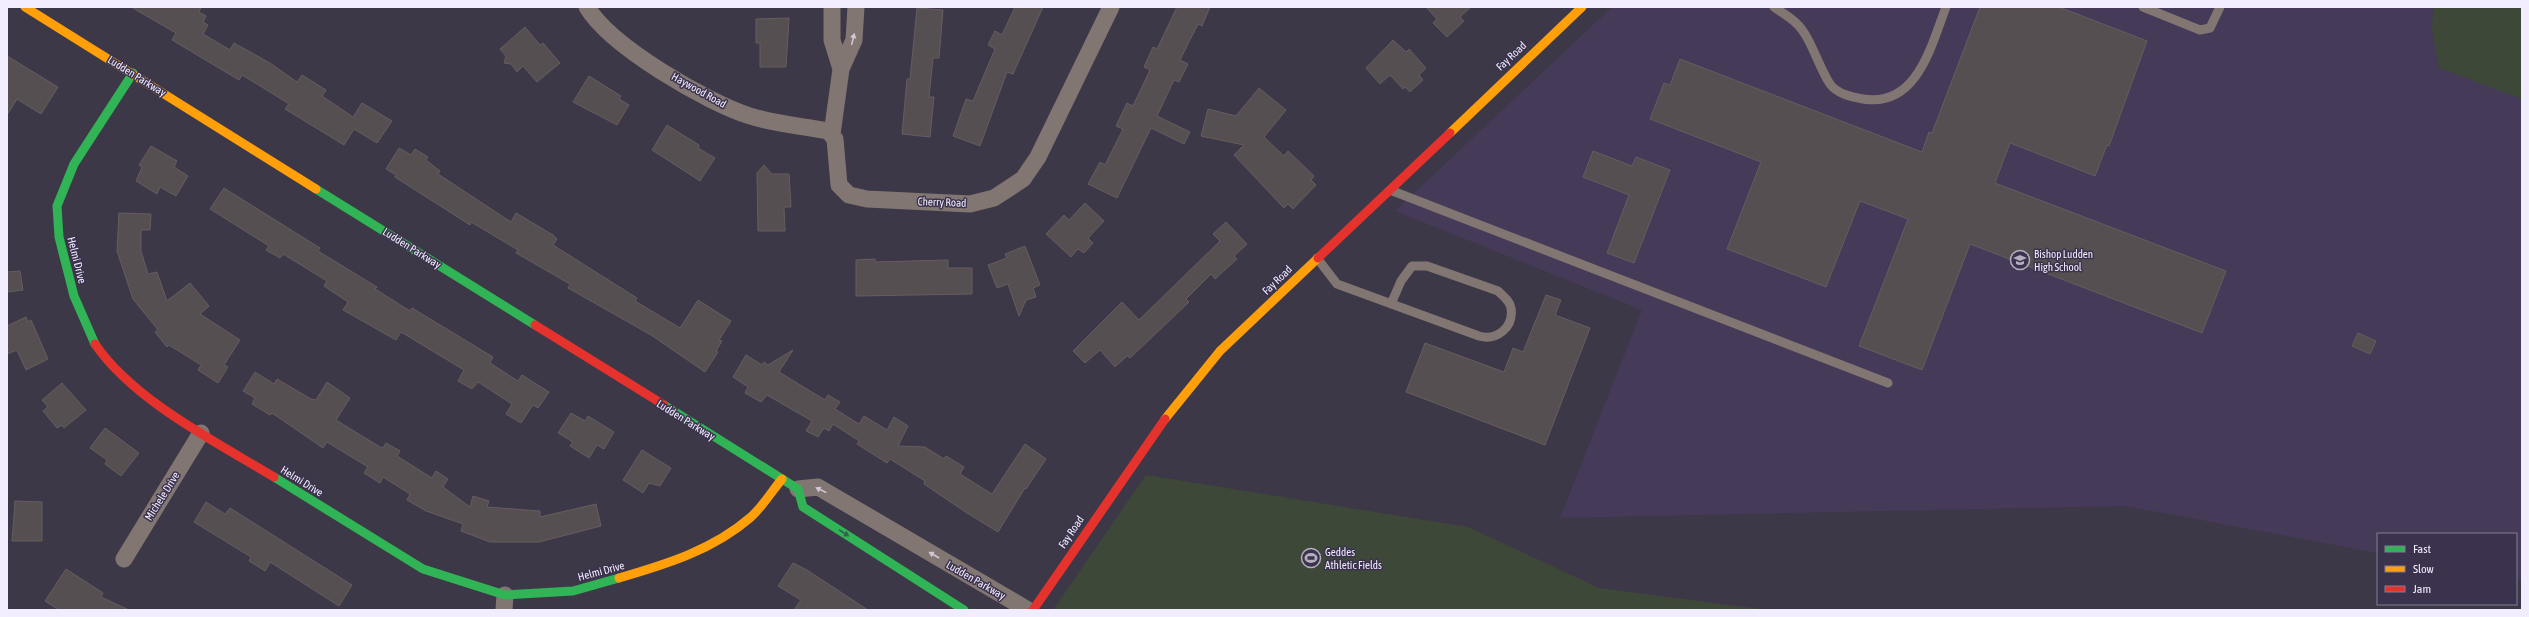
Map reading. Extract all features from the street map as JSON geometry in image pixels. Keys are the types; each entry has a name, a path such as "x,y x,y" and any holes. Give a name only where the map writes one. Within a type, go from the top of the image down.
{"street":[{"name":"Ludden Parkway","path":"25,7 133,73 798,490 818,487 1028,610"},
{"name":"Haywood Road","path":"587,7 592,16 607,31 642,58 704,96 750,116 828,131 832,134"},
{"path":"832,7 832,40 841,69"},
{"path":"832,134 841,69 854,40 856,7"},
{"name":"Cherry Road","path":"832,134 835,139 839,185 849,195 867,199 970,204 994,198 1023,179 1038,156 1111,7"},
{"name":"Fay Road","path":"1034,610 1126,472 1178,400 1220,351 1582,7"},
{"name":"Helmi Drive","path":"133,73 74,164 57,206 59,236 74,296 99,349 106,359 139,390 201,433 423,570 504,603 573,591 664,565 718,542 752,516 782,480"},
{"name":"Michele Drive","path":"124,559 201,433"},
{"path":"798,490 803,507 964,610"}],"lane":[{"path":"1774,7 1797,23 1831,85 1848,96 1873,100 1894,94 1911,84 1924,63 1946,7"},
{"path":"2142,7 2200,30 2210,28 2220,7"},
{"path":"1389,190 1888,383"},
{"path":"1317,258 1337,284 1391,304 1490,339 1501,334 1510,318 1512,308 1498,291 1427,266 1412,266 1401,281 1391,304"}],"shaded area":[{"name":"Bishop Ludden High School","path":"1612,7 2522,7 2522,580 2517,579 2517,533 2377,533 2377,553 2125,506 1560,518 1642,310 1395,211"}],"green space":[{"path":"2433,7 2522,7 2522,99 2439,68 2432,31"},
{"name":"Geddes Athletic Fields","path":"1146,475 1468,527 1599,588 1767,610 1053,610"}],"building":[{"path":"131,7 201,7 199,12 206,16 203,22 208,25 203,34 230,50 234,43 270,63 297,82 302,75 326,90 322,96 353,117 362,103 392,121 377,143 354,129 344,145 285,109 289,104 257,84 242,75 239,80 172,40 176,33"},
{"path":"1015,7 1043,7 1013,74 1007,72 980,146 953,136 966,99 973,101 995,49 988,45 995,31 1002,35"},
{"path":"1177,7 1210,7 1202,26 1198,24 1180,60 1188,64 1179,82 1174,80 1157,116 1190,132 1184,144 1151,128 1117,198 1088,184 1100,162 1105,165 1123,129 1116,126 1127,103 1133,106 1150,70 1144,67 1153,47 1157,49"},
{"path":"1426,7 1471,7 1460,17 1464,21 1447,37 1433,23 1437,19"},
{"path":"1980,7 2059,7 2147,41 2109,146 2107,145 2095,176 2010,143 1995,183 2226,271 2202,333 1970,244 1922,370 1859,346 1908,219 1860,201 1826,287 1727,249 1761,162 1650,119 1664,83 1670,85 1680,59 1922,152 1929,132 1932,133"},
{"path":"917,8 943,10 939,58 933,58 929,97 934,97 930,137 902,134 907,79 910,79"},
{"path":"789,18 786,67 760,67 760,43 756,43 756,19"},
{"path":"525,27 540,45 543,43 560,63 537,82 523,66 517,72 511,64 504,63 506,56 500,49"},
{"path":"1393,40 1406,52 1409,49 1426,68 1419,75 1423,80 1410,92 1405,87 1403,89 1390,75 1380,84 1366,68"},
{"path":"7,56 58,87 41,114 17,99 7,115"},
{"path":"589,76 621,96 619,99 629,105 617,125 573,102"},
{"path":"1259,88 1286,110 1264,137 1284,156 1288,151 1314,176 1311,180 1316,185 1293,209 1288,204 1284,208 1234,155 1244,145 1201,136 1208,109 1236,116"},
{"path":"667,125 699,145 698,148 715,158 700,181 652,150"},
{"path":"151,146 177,161 174,167 188,176 176,196 160,187 157,194 136,181 142,167 139,165"},
{"path":"399,148 411,155 415,149 428,157 426,160 440,171 438,174 511,222 516,213 553,235 557,239 553,245 637,298 635,301 680,328 698,300 731,321 719,340 722,341 716,351 718,352 705,372 651,335 568,288 570,284 516,253 518,250 471,222 470,225 395,177 396,175 386,169"},
{"path":"1593,151 1632,166 1636,157 1670,170 1634,263 1607,253 1629,195 1583,177"},
{"path":"764,165 772,174 789,174 791,207 784,207 785,231 758,231 757,173"},
{"path":"224,188 320,248 318,251 377,287 375,289 410,311 412,308 493,357 490,363 518,381 522,375 549,392 538,408 533,405 521,423 506,414 512,404 478,382 472,389 458,381 464,370 401,332 396,340 343,310 348,302 324,286 327,281 283,254 280,258 266,250 269,246 210,209"},
{"path":"1085,203 1104,221 1088,238 1093,243 1084,253 1078,249 1071,257 1046,234 1064,215 1069,220"},
{"path":"119,213 151,214 150,230 141,230 141,251 148,274 157,272 167,301 190,283 209,306 200,314 240,340 224,365 228,367 218,383 198,370 201,365 169,345 167,347 155,332 158,330 133,299 117,251"},
{"path":"1226,222 1247,244 1234,256 1237,259 1215,279 1211,274 1186,299 1189,302 1130,358 1127,356 1115,367 1100,350 1085,363 1073,351 1122,302 1139,320 1220,241 1213,234"},
{"path":"1025,246 1040,285 1033,288 1036,297 1026,300 1019,316 1008,284 997,288 988,265 1007,258 1005,254"},
{"path":"875,259 875,262 948,260 948,268 972,268 972,294 856,296 856,260"},
{"path":"20,271 23,290 7,292 7,272"},
{"path":"1546,295 1561,300 1555,315 1590,328 1545,445 1406,392 1425,343 1504,372 1513,348 1523,352"},
{"path":"26,317 28,322 31,320 48,359 26,370 17,350 7,354 7,326"},
{"path":"2358,333 2376,341 2370,354 2352,346"},
{"path":"793,350 779,372 825,400 828,395 840,402 835,409 859,424 864,416 887,430 894,417 908,426 898,446 925,447 944,459 946,456 964,467 960,474 992,494 1025,444 1046,459 1026,489 1025,488 998,532 924,484 925,481 890,459 887,463 857,444 859,441 833,424 829,431 824,428 818,437 806,431 812,421 767,395 761,402 745,393 748,387 733,377 746,355 762,365 764,362 768,365"},
{"path":"255,372 274,384 277,379 311,399 316,400 327,382 350,398 336,420 380,447 383,448 386,443 400,451 397,456 432,478 436,471 448,479 443,487 470,507 473,496 489,501 487,507 540,511 540,517 596,504 601,526 539,542 490,542 461,531 463,524 426,511 407,500 410,494 383,477 380,483 364,473 368,467 327,442 323,448 272,413 270,415 252,404 255,398 243,391"},
{"path":"62,383 86,410 64,428 62,425 57,428 43,411 48,407 42,400"},
{"path":"571,413 585,421 588,416 614,432 604,449 597,445 589,458 570,446 573,442 558,433"},
{"path":"105,428 139,453 121,476 105,464 107,460 90,448"},
{"path":"642,450 671,468 660,486 649,483 643,493 623,480"},
{"path":"15,501 42,502 42,541 12,541"},
{"path":"206,502 225,514 230,508 352,585 339,606 270,562 265,571 249,561 251,557 194,522"},
{"path":"793,563 807,570 868,610 794,610 801,600 778,586"},
{"path":"66,569 103,593 101,597 129,610 59,610 45,601"}],"traffic: fast":[{"path":"95,344 74,296 59,237 57,206 74,164 133,73"},
{"path":"316,189 535,325"},
{"path":"664,405 798,489 803,507 964,610"},
{"path":"274,477 423,569 505,595 573,591 619,578"}],"traffic: slow":[{"path":"25,7 316,189"},
{"path":"1450,133 1582,7"},
{"path":"1165,419 1220,351 1318,258"},
{"path":"619,578 689,555 736,529 755,513 782,479"}],"traffic: jam":[{"path":"1318,258 1450,133"},
{"path":"535,325 664,405"},
{"path":"95,344 111,364 153,401 202,434 274,477"},
{"path":"1033,610 1165,419"}],"place":[{"name":"Bishop Ludden High School","path":"2020,260"},
{"name":"Geddes Athletic Fields","path":"1311,558"}]}
